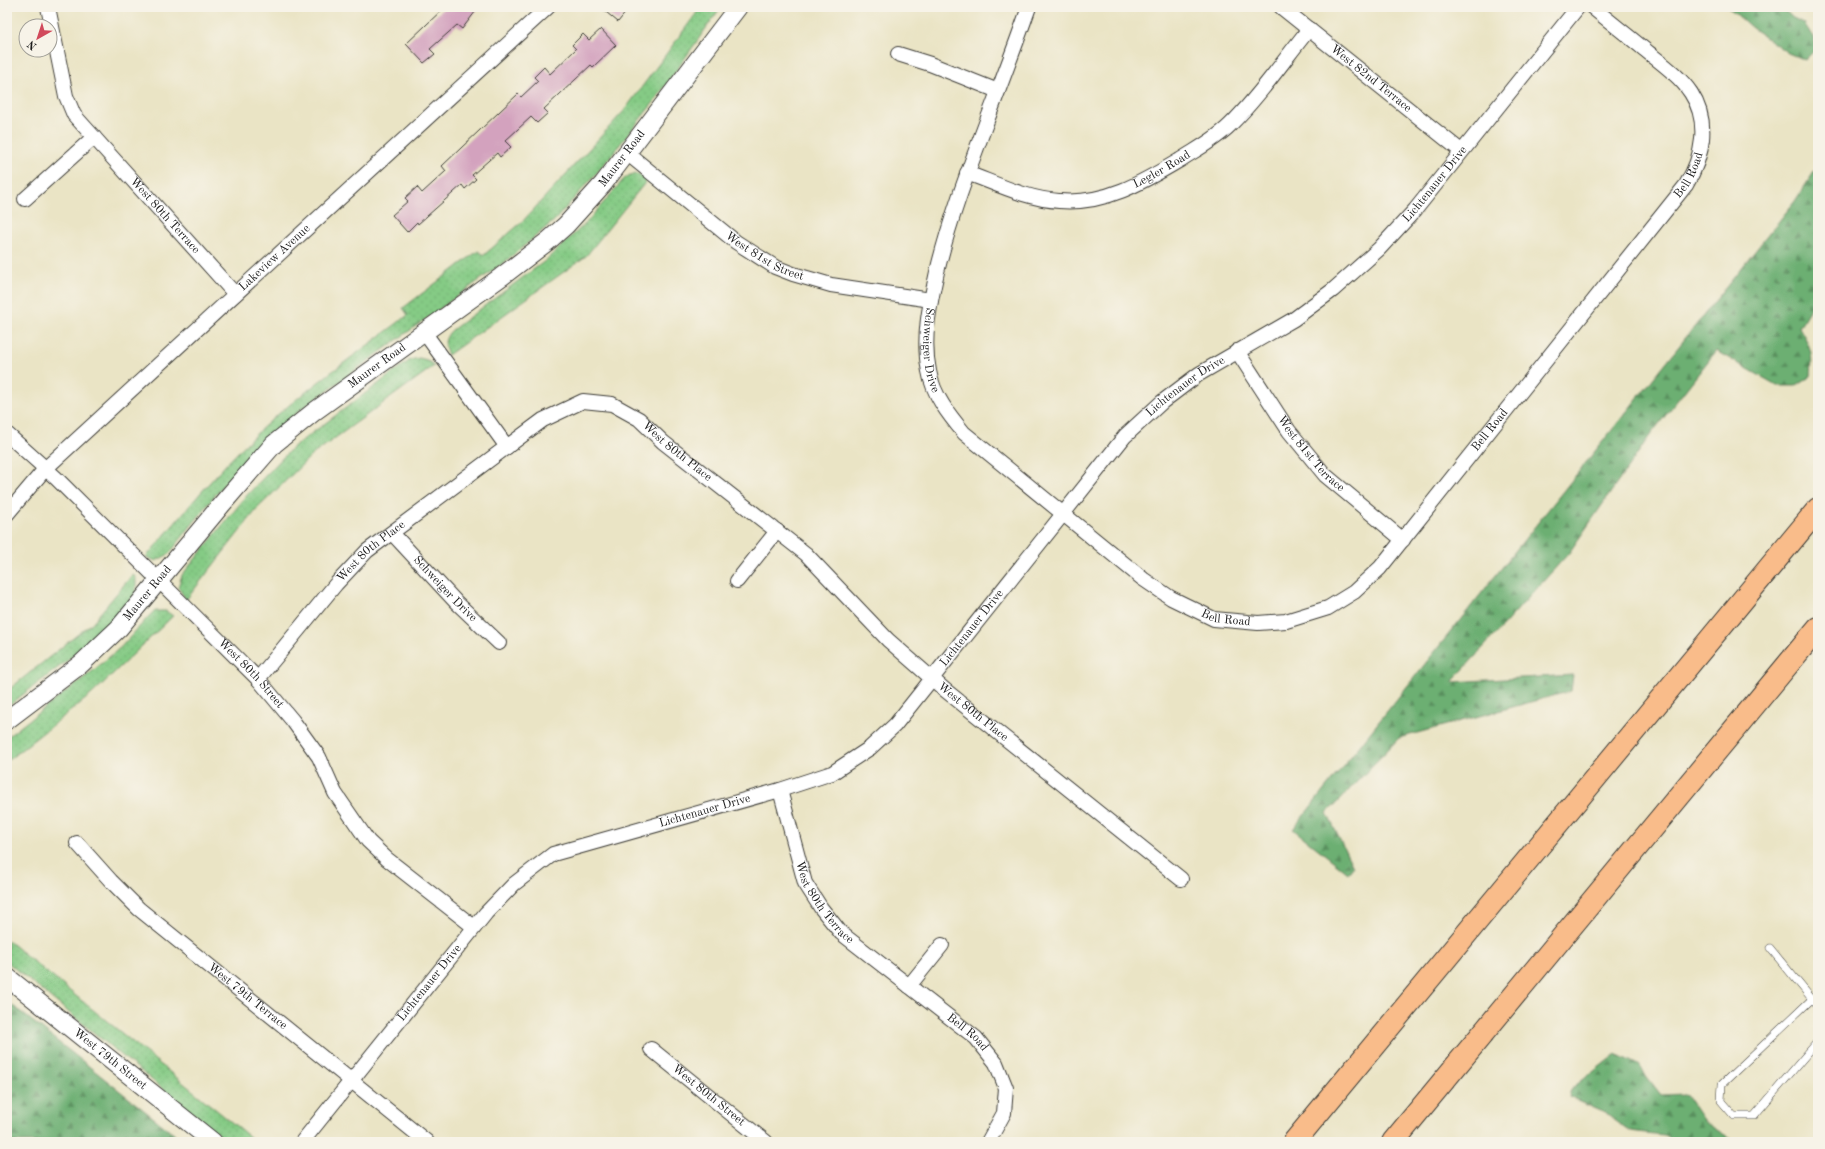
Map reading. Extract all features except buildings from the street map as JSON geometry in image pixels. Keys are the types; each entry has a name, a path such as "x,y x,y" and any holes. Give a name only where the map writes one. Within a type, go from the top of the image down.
{"highway":[{"path":"1294,1142 1818,509"},
{"path":"1392,1142 1818,628"}],"street":[{"name":"West 80th Terrace","path":"48,7 66,96 74,115 235,294"},
{"name":"Lakeview Avenue","path":"7,514 45,469 548,7"},
{"name":"Maurer Road","path":"7,720 81,664 118,628 274,444 315,411 548,241 588,202 628,153 738,7"},
{"name":"Schweiger Drive","path":"1029,7 967,173 947,233 931,300 926,338 927,354 929,372 934,389 942,404 964,433 1064,514"},
{"name":"West 82nd Terrace","path":"1281,7 1461,151"},
{"name":"Lichtenauer Drive","path":"302,1142 474,927 514,884 554,854 780,790 832,773 870,748 895,725 933,679 1125,436 1162,402 1198,374 1294,319 1333,290 1378,249 1415,210 1578,7"},
{"name":"Bell Road","path":"1064,514 1143,579 1171,598 1214,619 1258,623 1286,621 1328,608 1354,592 1380,568 1686,185 1697,165 1701,152 1702,125 1691,93 1679,79 1660,62 1592,7"},
{"name":"Legler Road","path":"967,173 1021,193 1060,202 1084,201 1099,198 1137,186 1222,133 1243,112 1309,29"},
{"path":"898,54 930,64 998,91"},
{"path":"25,199 94,137"},
{"name":"West 81st Street","path":"628,153 736,242 776,267 793,274 831,285 931,300"},
{"path":"424,332 507,447"},
{"name":"West 81st Terrace","path":"1238,351 1289,431 1326,475 1403,540"},
{"name":"West 80th Place","path":"258,679 336,584 367,551 543,420 583,401 612,404 640,419 663,442 806,554 888,640 933,679 1181,879"},
{"name":"West 80th Street","path":"7,434 159,580 258,679 293,721 319,757 335,793 368,841 387,860 474,927"},
{"path":"737,580 776,531"},
{"name":"Schweiger Drive","path":"392,533 456,602 500,643"},
{"name":"West 80th Terrace","path":"780,790 806,883 821,908 841,933 909,986"},
{"name":"West 79th Terrace","path":"77,843 111,881 139,909 427,1142"},
{"path":"909,986 942,945"},
{"name":"West 79th Street","path":"7,977 213,1142"},
{"name":"Bell Road","path":"909,986 976,1038 996,1063 1006,1088 1004,1112 988,1142"},
{"name":"West 80th Street","path":"651,1049 766,1142"}],"lane":[{"path":"1770,948 1818,1006"},
{"path":"1812,999 1722,1084 1720,1101 1734,1116 1754,1116 1818,1041"}],"green space":[{"path":"701,7 721,7 654,102 601,168 555,220 506,261 300,410 245,460 220,489 169,554 156,561 146,557 228,462 263,427 313,386 408,315 403,308 478,251 484,255 522,222 624,111"},
{"path":"1728,7 1781,7 1793,18 1804,23 1813,37 1817,48 1805,60 1788,53 1752,28"},
{"path":"1818,166 1818,295 1799,327 1810,350 1812,361 1811,376 1796,386 1778,386 1716,351 1651,434 1569,553 1452,682 1573,675 1571,691 1399,738 1327,813 1353,867 1348,873 1293,829 1795,201"},
{"path":"638,174 648,179 586,256 448,355 445,348 445,342 447,336 452,330 545,261 586,223 624,179 630,175"},
{"path":"419,358 427,360 434,366 312,455 258,508 186,600 178,587 182,575 248,494 292,448 410,360"},
{"path":"133,574 136,579 136,594 118,615 68,660 7,707 7,691 92,623"},
{"path":"156,611 166,611 173,616 92,694 7,761 7,737 94,670 121,647 152,613"},
{"path":"7,940 256,1142 228,1142 7,962"},
{"path":"7,1001 184,1142 7,1142"},
{"path":"1616,1054 1638,1065 1661,1095 1685,1094 1703,1121 1736,1142 1672,1142 1663,1135 1630,1131 1603,1112 1569,1097 1571,1089"}]}
